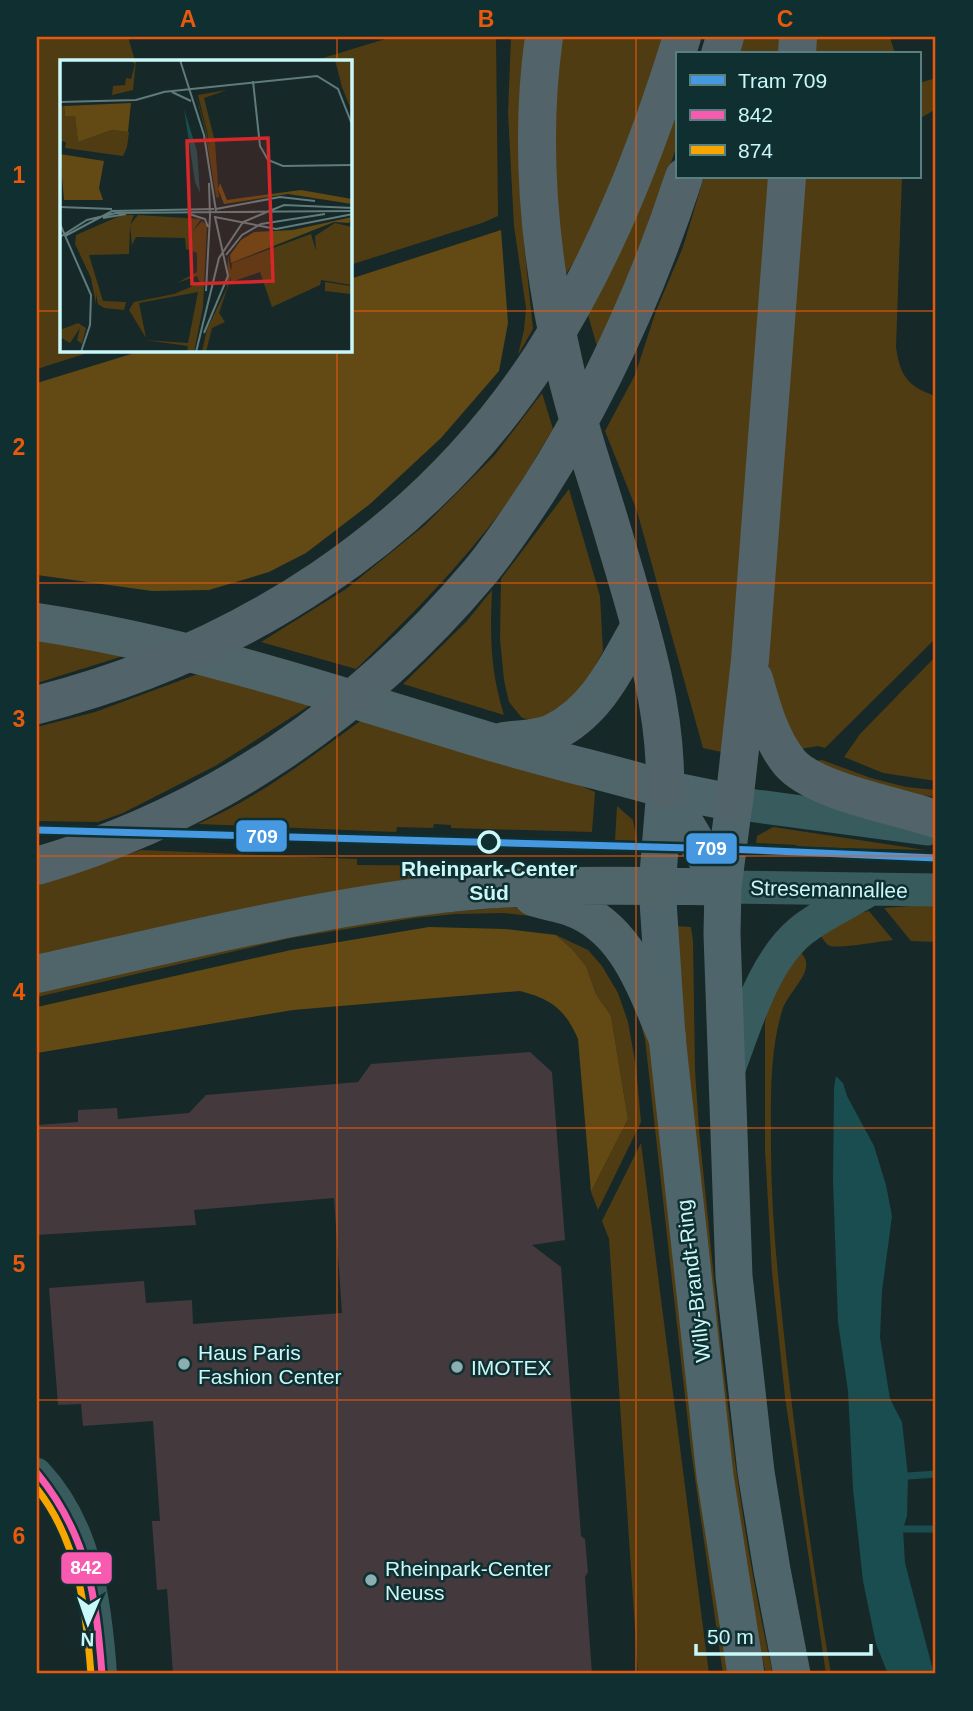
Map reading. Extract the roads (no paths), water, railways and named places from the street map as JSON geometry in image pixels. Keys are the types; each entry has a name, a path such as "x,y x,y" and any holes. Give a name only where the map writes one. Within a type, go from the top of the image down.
{"highway":[{"path":"37,622 141,642 274,675 495,743 665,789 666,756 663,735 640,626 566,375 551,301 539,225 536,150 538,80 544,37"},
{"path":"37,705 126,678 184,656 242,629 297,597 352,559 400,520 479,440 511,401 542,355 582,287 634,174 676,57"},
{"path":"37,866 100,845 175,814 283,752 340,710 391,666 438,619 481,572 564,451 606,374 641,292 684,178"},
{"path":"734,803 750,660 787,178"},
{"path":"495,743 550,734 575,719 601,693 640,626"},
{"path":"750,660 761,705 773,735 791,765 814,780 853,795 936,819"},
{"path":"37,974 301,915 419,896 658,874"},
{"path":"501,888 572,908 603,925 623,944 642,979 667,1037"}],"main road":[{"path":"665,789 734,803 936,830"},
{"name":"Stresemannallee","path":"665,789 723,887"},
{"name":"Willy-Brandt-Ring","path":"665,789 658,874 667,1037 715,1476 746,1674"},
{"path":"658,874 692,835 734,803"},
{"name":"Willy-Brandt-Ring","path":"734,803 723,887 726,1076 734,1276 758,1485 792,1674"},
{"name":"Stresemannallee","path":"658,874 723,887 936,890"},
{"path":"726,1076 766,977 782,951 799,933 819,919 871,889"}],"street":[{"path":"37,1473 65,1513 91,1579 102,1674"}],"water":[{"path":"836,1076 843,1083 847,1096 874,1146 892,1216 882,1291 880,1337 890,1399 902,1422 908,1476 907,1516 903,1529 905,1563 934,1674 888,1674 876,1644 863,1581 853,1489 848,1391 838,1322 833,1181"}],"waterway":[{"path":"908,1476 936,1474"},
{"path":"903,1529 935,1529"}],"tram line":[{"name":"709","path":"37,830 727,849 936,858"}],"place":[{"name":"Rheinpark-Center Süd","path":"489,842"},
{"name":"Haus Paris Fashion Center","path":"184,1364"},
{"name":"IMOTEX","path":"457,1367"},
{"name":"Rheinpark-Center Neuss","path":"371,1580"}]}
